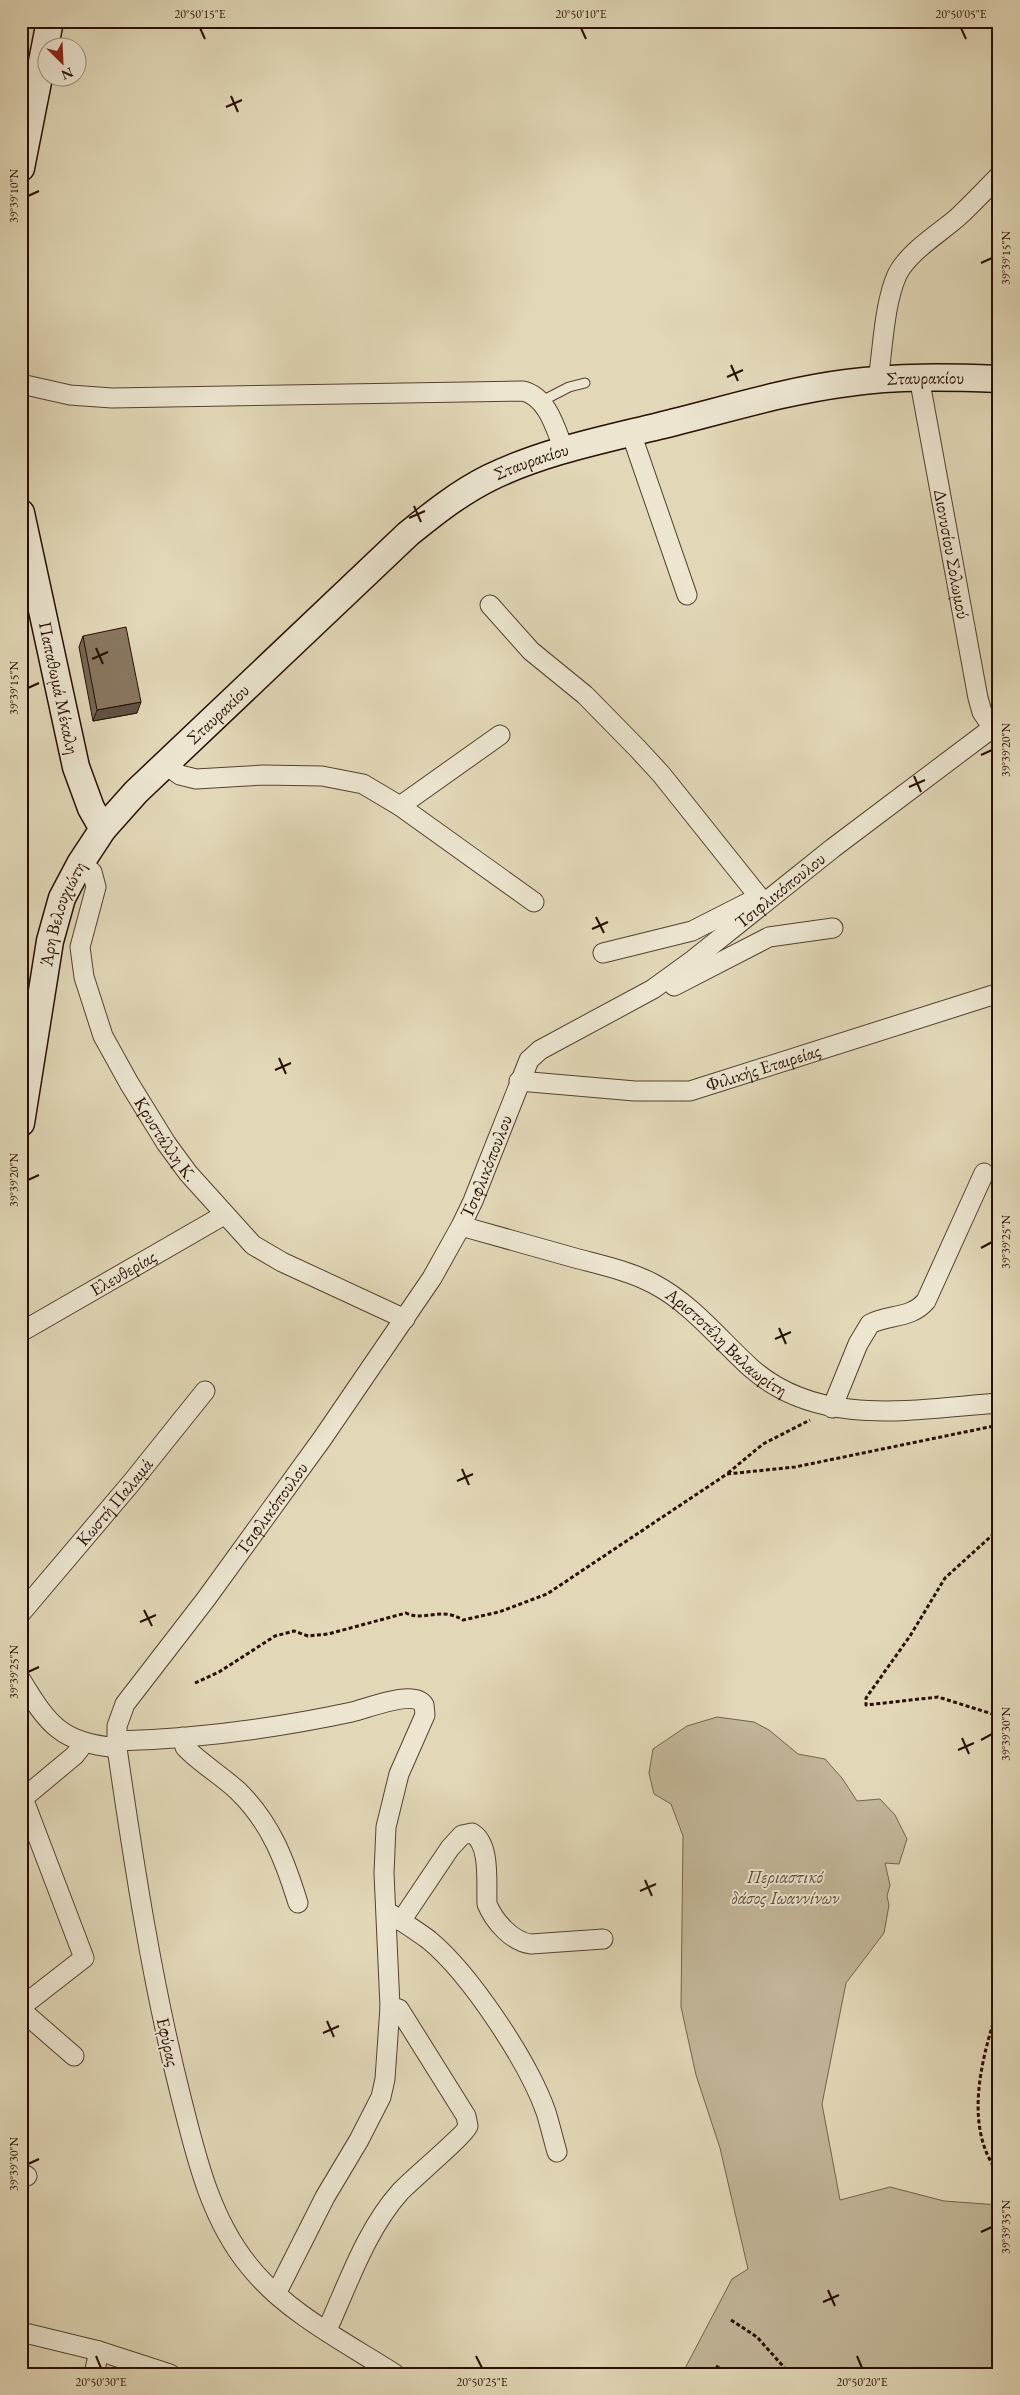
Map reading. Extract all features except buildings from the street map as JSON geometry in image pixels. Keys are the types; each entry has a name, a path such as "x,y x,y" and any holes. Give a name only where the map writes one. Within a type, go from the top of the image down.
{"street":[{"path":"21,168 50,21"},
{"path":"878,380 889,308 897,274 903,265 958,217 999,176"},
{"name":"Σταυρακίου","path":"165,764 408,534 439,509 489,478 564,450 811,389 918,377 999,379"},
{"name":"Διονυσίου Σολωμού","path":"918,377 978,698 982,712 995,725"},
{"path":"21,384 57,393 91,398 523,391 533,395 540,402 553,421 564,450"},
{"path":"631,433 686,595"},
{"name":"Παπαθωμά Μέκαλη","path":"21,513 29,580 76,767 91,808 103,829"},
{"path":"490,605 531,651 585,695 638,748 764,903"},
{"name":"Τσιφλικόπουλου","path":"117,1744 119,1715 125,1704 229,1567 405,1320 462,1226 529,1060 540,1050 642,996 693,960 995,725"},
{"path":"400,806 500,734"},
{"path":"165,764 180,774 196,779 263,774 338,778 368,786 400,806 534,902"},
{"name":"Άρη Βελουχιώτη","path":"21,1124 50,941 62,898 80,864 103,829 165,764"},
{"name":"Κρυστάλλη Κ.","path":"80,864 92,872 96,881 95,896 81,937 80,958 103,1036 129,1084 166,1143 224,1215 253,1245 268,1255 405,1320"},
{"path":"603,953 692,931 756,900 764,903"},
{"path":"642,996 651,996 663,991 769,937 833,928"},
{"name":"Φιλικής Εταιρείας","path":"519,1081 635,1092 690,1090 999,993"},
{"path":"832,1408 858,1344 870,1324 908,1314 921,1307 926,1301 984,1173"},
{"name":"Ελευθερίας","path":"21,1332 224,1215"},
{"name":"Αριστοτέλη Βαλαωρίτη","path":"462,1226 610,1268 655,1284 681,1302 752,1369 772,1384 790,1394 832,1408 863,1411 999,1403"},
{"name":"Κωστή Παλαμά","path":"21,1613 132,1482 205,1391"},
{"path":"21,1680 53,1726 64,1734 84,1743 117,1744 182,1737 305,1721 354,1712 407,1698 417,1698 422,1702 425,1715 399,1774 388,1818 384,1873 394,1916 386,2079 381,2097 359,2140 325,2197 276,2294"},
{"path":"182,1737 185,1747 190,1752 237,1790 274,1837 288,1870 298,1903"},
{"path":"74,2056 21,2009 84,1958 22,1799 75,1755 84,1743"},
{"name":"Εφύρας","path":"117,1744 152,1962 171,2058 197,2156 212,2200 229,2238 250,2267 276,2294 395,2374"},
{"path":"394,1916 462,1835 472,1833 480,1837 484,1848 487,1904 490,1911 514,1939 531,1944 603,1939"},
{"path":"394,1916 430,1941 458,1971 487,2008 518,2055 546,2110 557,2152"},
{"path":"327,2330 367,2244 387,2208 427,2166 464,2134 468,2126 466,2116 399,2009 390,2006"},
{"path":"21,2332 98,2351 170,2374"},
{"path":"94,2374 98,2351"}],"lane":[{"path":"540,402 569,387 585,383"}],"path":[{"path":"195,1684 219,1672 275,1636 294,1631 308,1636 328,1634 406,1613 415,1617 433,1613 453,1614 463,1620 498,1612 547,1594 727,1474 762,1444 832,1408"},
{"path":"727,1474 795,1467 999,1425"},
{"path":"999,1528 945,1578 914,1629 866,1698 866,1705 938,1697 999,1716"},
{"path":"999,2005 978,2094 979,2120 988,2157 999,2174"},
{"path":"730,2320 757,2337 790,2374"},
{"path":"716,2366 728,2374"}],"green space":[{"name":"Περιαστικό δάσος Ιωαννίνων","path":"717,1717 754,1722 769,1730 798,1754 825,1759 842,1778 857,1801 880,1799 895,1815 907,1839 899,1864 885,1863 890,1885 887,1896 889,1905 884,1933 846,1983 822,2104 840,2200 890,2187 944,2201 999,2205 999,2374 682,2374 732,2279 748,2269 720,2148 696,2075 681,2007 683,1836 671,1804 654,1794 649,1773 653,1749 687,1726"}]}
